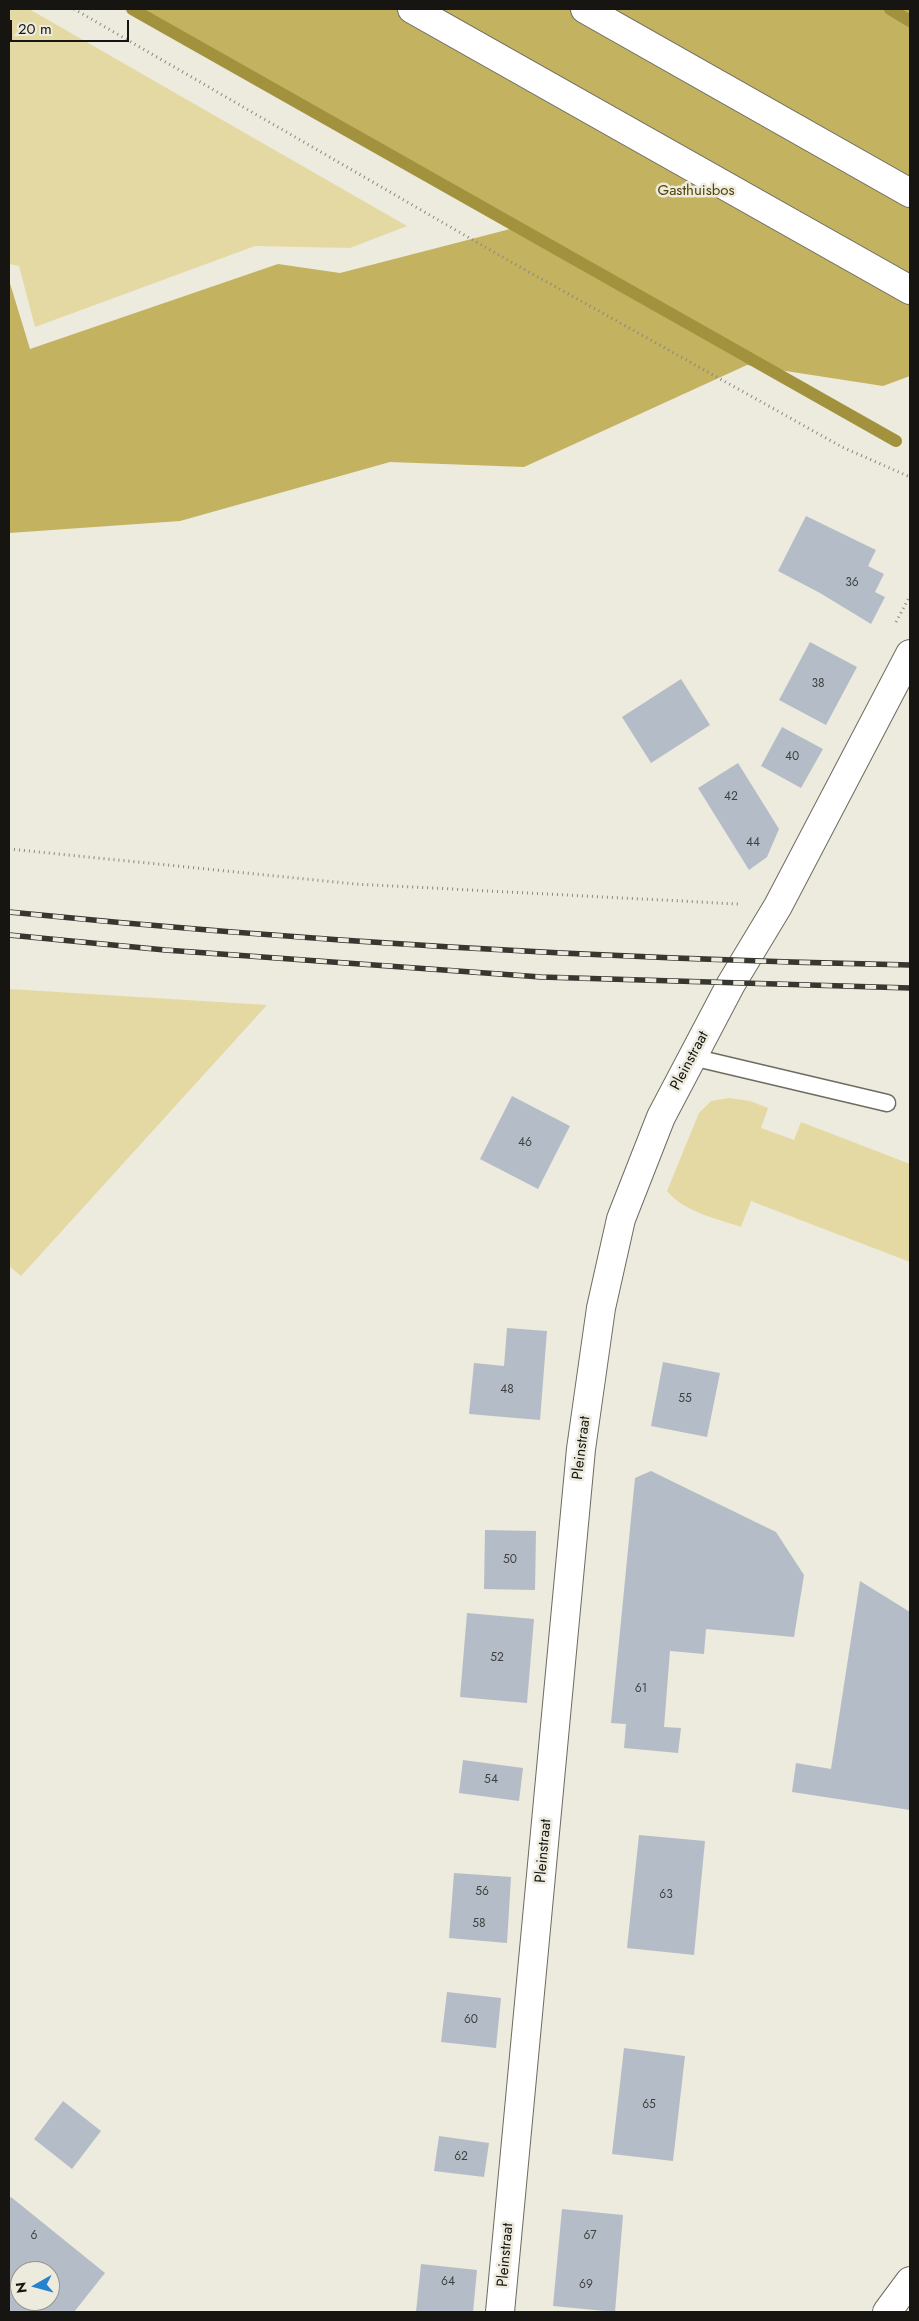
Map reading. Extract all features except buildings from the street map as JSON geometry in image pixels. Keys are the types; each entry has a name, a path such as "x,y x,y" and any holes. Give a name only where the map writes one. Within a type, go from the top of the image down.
{"main road":[{"path":"412,9 910,290"},
{"path":"585,9 910,193"},
{"name":"Pleinstraat","path":"500,2312 582,1449 601,1308 621,1219 661,1117 731,984 778,906 910,654"},
{"path":"886,2312 910,2281"}],"lane":[{"path":"692,1057 887,1103"}],"path":[{"path":"74,9 504,258 842,447 910,478"},
{"path":"9,849 355,884 778,906"}],"shaded area":[{"path":"9,9 29,9 407,226 350,248 255,246 35,327 19,266 9,264"},
{"path":"9,989 267,1005 21,1276 9,1266"},
{"path":"729,1098 750,1101 768,1108 761,1128 794,1140 801,1122 910,1164 910,1262 751,1201 741,1227 701,1214 674,1198 667,1191 699,1113 711,1101"}],"green space":[{"name":"Gasthuisbos","path":"132,9 910,9 910,376 883,386 747,365 524,467 390,462 180,521 9,533 9,280 30,349 278,264 340,273 518,227"}],"waterway":[{"path":"132,9 896,441"},
{"path":"890,9 910,21"}],"railway":[{"path":"9,912 121,923 459,948 571,954 910,965"},
{"path":"9,935 165,950 541,977 910,988"}]}
